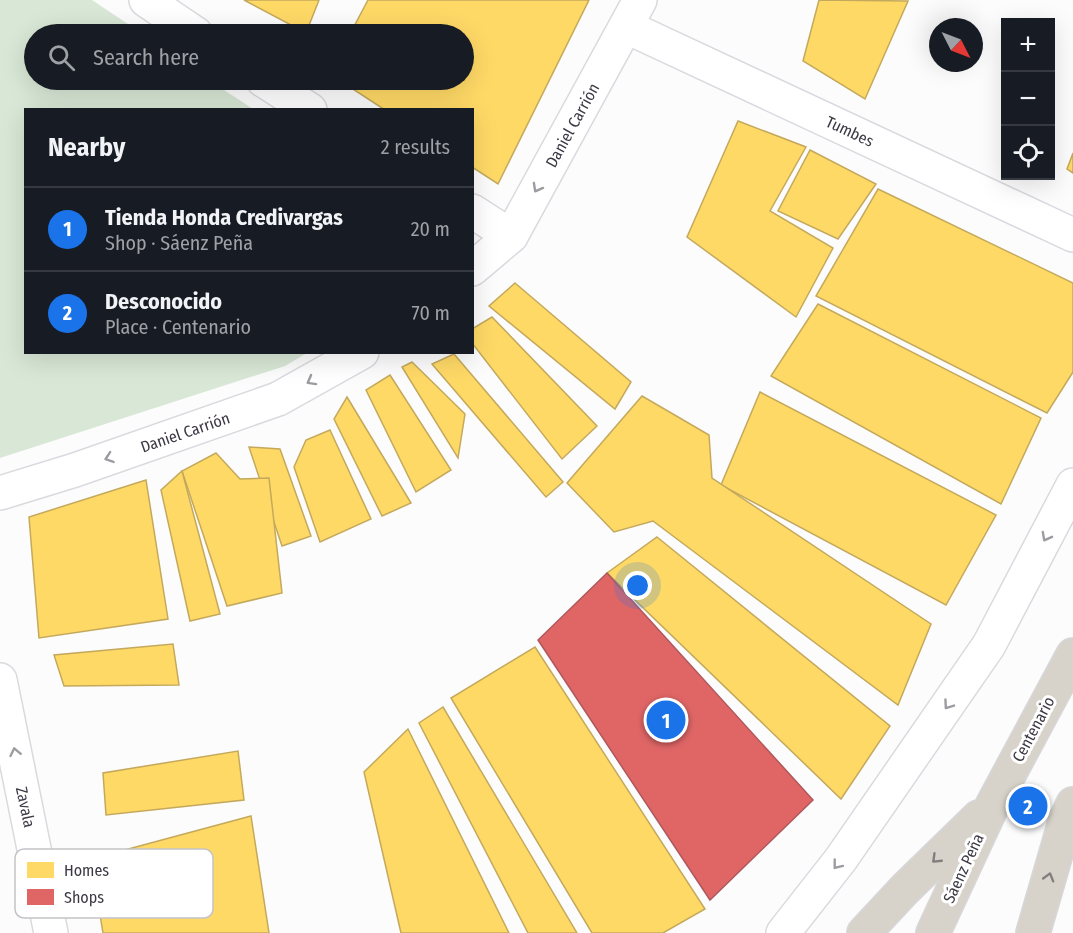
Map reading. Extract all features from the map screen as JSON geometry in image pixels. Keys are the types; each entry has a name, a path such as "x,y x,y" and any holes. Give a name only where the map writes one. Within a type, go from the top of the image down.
{"highway":[{"name":"Centenario","path":"993,804 1073,655"},
{"path":"864,933 905,889 993,804"},
{"name":"Sáenz Peña","path":"933,933 993,804"},
{"path":"1033,933 1065,819 1073,804"}],"street":[{"path":"146,0 181,24"},
{"name":"Tumbes","path":"633,13 1073,235"},
{"name":"Daniel Carrión","path":"474,267 511,236 633,13"},
{"path":"279,90 307,108"},
{"path":"474,212 511,236"},
{"name":"Daniel Carrión","path":"0,493 75,470 278,399 358,354"},
{"path":"783,933 842,860 989,645 1073,485"},
{"name":"Zavala","path":"0,680 34,849"},
{"name":"Zavala","path":"48,918 51,933"}],"green space":[{"path":"0,0 92,0 128,24 24,24 24,90 224,90 251,108 24,108 24,354 305,354 285,366 0,458"}],"building: Homes":[{"path":"244,0 319,0 310,24 289,24"},
{"path":"368,0 589,0 498,184 474,168 474,108 382,108 354,90 474,90 474,24 355,24"},
{"path":"819,0 908,1 865,99 803,61"},
{"path":"738,121 806,147 770,211 833,248 796,317 687,237"},
{"path":"810,150 876,184 838,239 778,211"},
{"path":"1073,153 1073,173 1067,169"},
{"path":"878,189 1073,283 1073,372 1047,413 816,296"},
{"path":"515,283 631,382 615,409 489,306"},
{"path":"818,304 1041,418 1001,504 771,376"},
{"path":"492,317 597,426 562,459 474,346 474,328"},
{"path":"454,354 563,482 546,497 432,364"},
{"path":"412,362 465,414 458,458 402,367"},
{"path":"390,375 451,470 416,492 366,390"},
{"path":"760,392 996,515 946,605 721,485"},
{"path":"642,396 709,435 712,478 931,624 898,705 653,521 614,532 567,483"},
{"path":"347,397 411,503 382,516 334,419"},
{"path":"330,430 371,519 320,542 294,467 306,440"},
{"path":"249,447 280,449 311,536 282,546"},
{"path":"216,453 240,479 269,478 282,593 227,606 182,471"},
{"path":"182,471 220,614 190,621 161,490"},
{"path":"146,480 168,619 39,638 29,517"},
{"path":"657,537 890,726 841,799 607,573"},
{"path":"173,644 179,685 64,686 54,655"},
{"path":"535,647 705,909 663,933 592,933 451,698"},
{"path":"443,707 577,933 528,933 419,723"},
{"path":"408,729 509,933 401,933 364,772"},
{"path":"238,751 244,800 106,815 103,773"},
{"path":"251,816 269,933 103,933 101,918 213,918 213,849 128,849"}],"building: Shops":[{"path":"607,573 813,800 710,900 538,640"}],"place":[{"name":"Tienda Honda Credivargas","path":"666,720"},
{"name":"Desconocido","path":"1028,806"}]}
